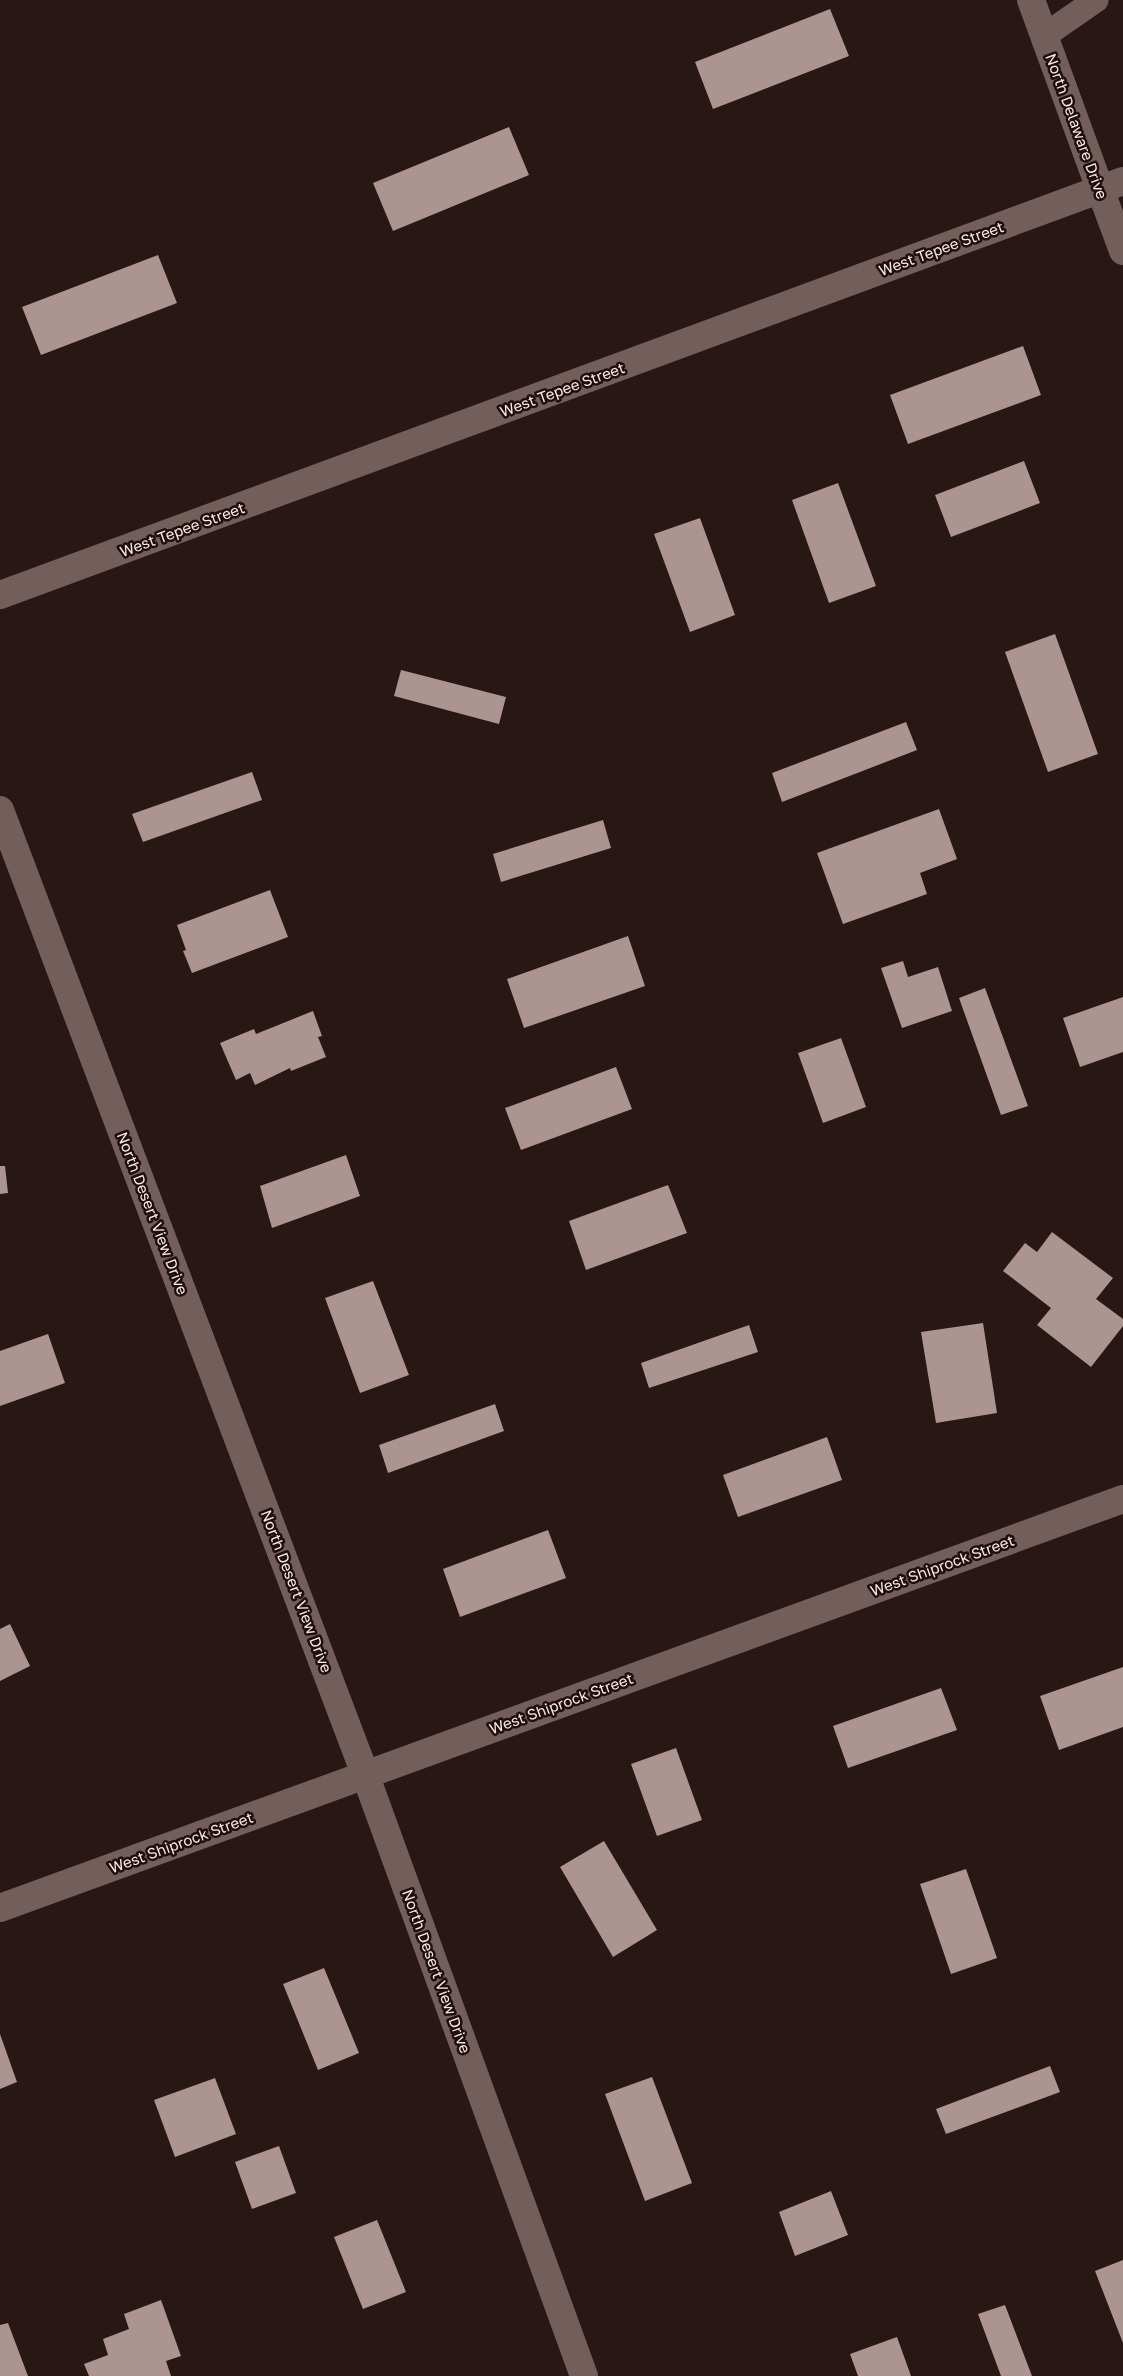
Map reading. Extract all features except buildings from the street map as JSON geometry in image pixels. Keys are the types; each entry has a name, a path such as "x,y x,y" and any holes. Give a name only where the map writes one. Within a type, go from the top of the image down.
{"street":[{"name":"North Delaware Drive","path":"1031,0 1044,36 1112,185 1123,251"},
{"name":"West Tepee Street","path":"0,595 1112,185"},
{"name":"North Desert View Drive","path":"0,810 365,1774 580,2375"},
{"name":"West Shiprock Street","path":"0,1908 1123,1499"}],"lane":[{"path":"1044,36 1096,0"}]}
